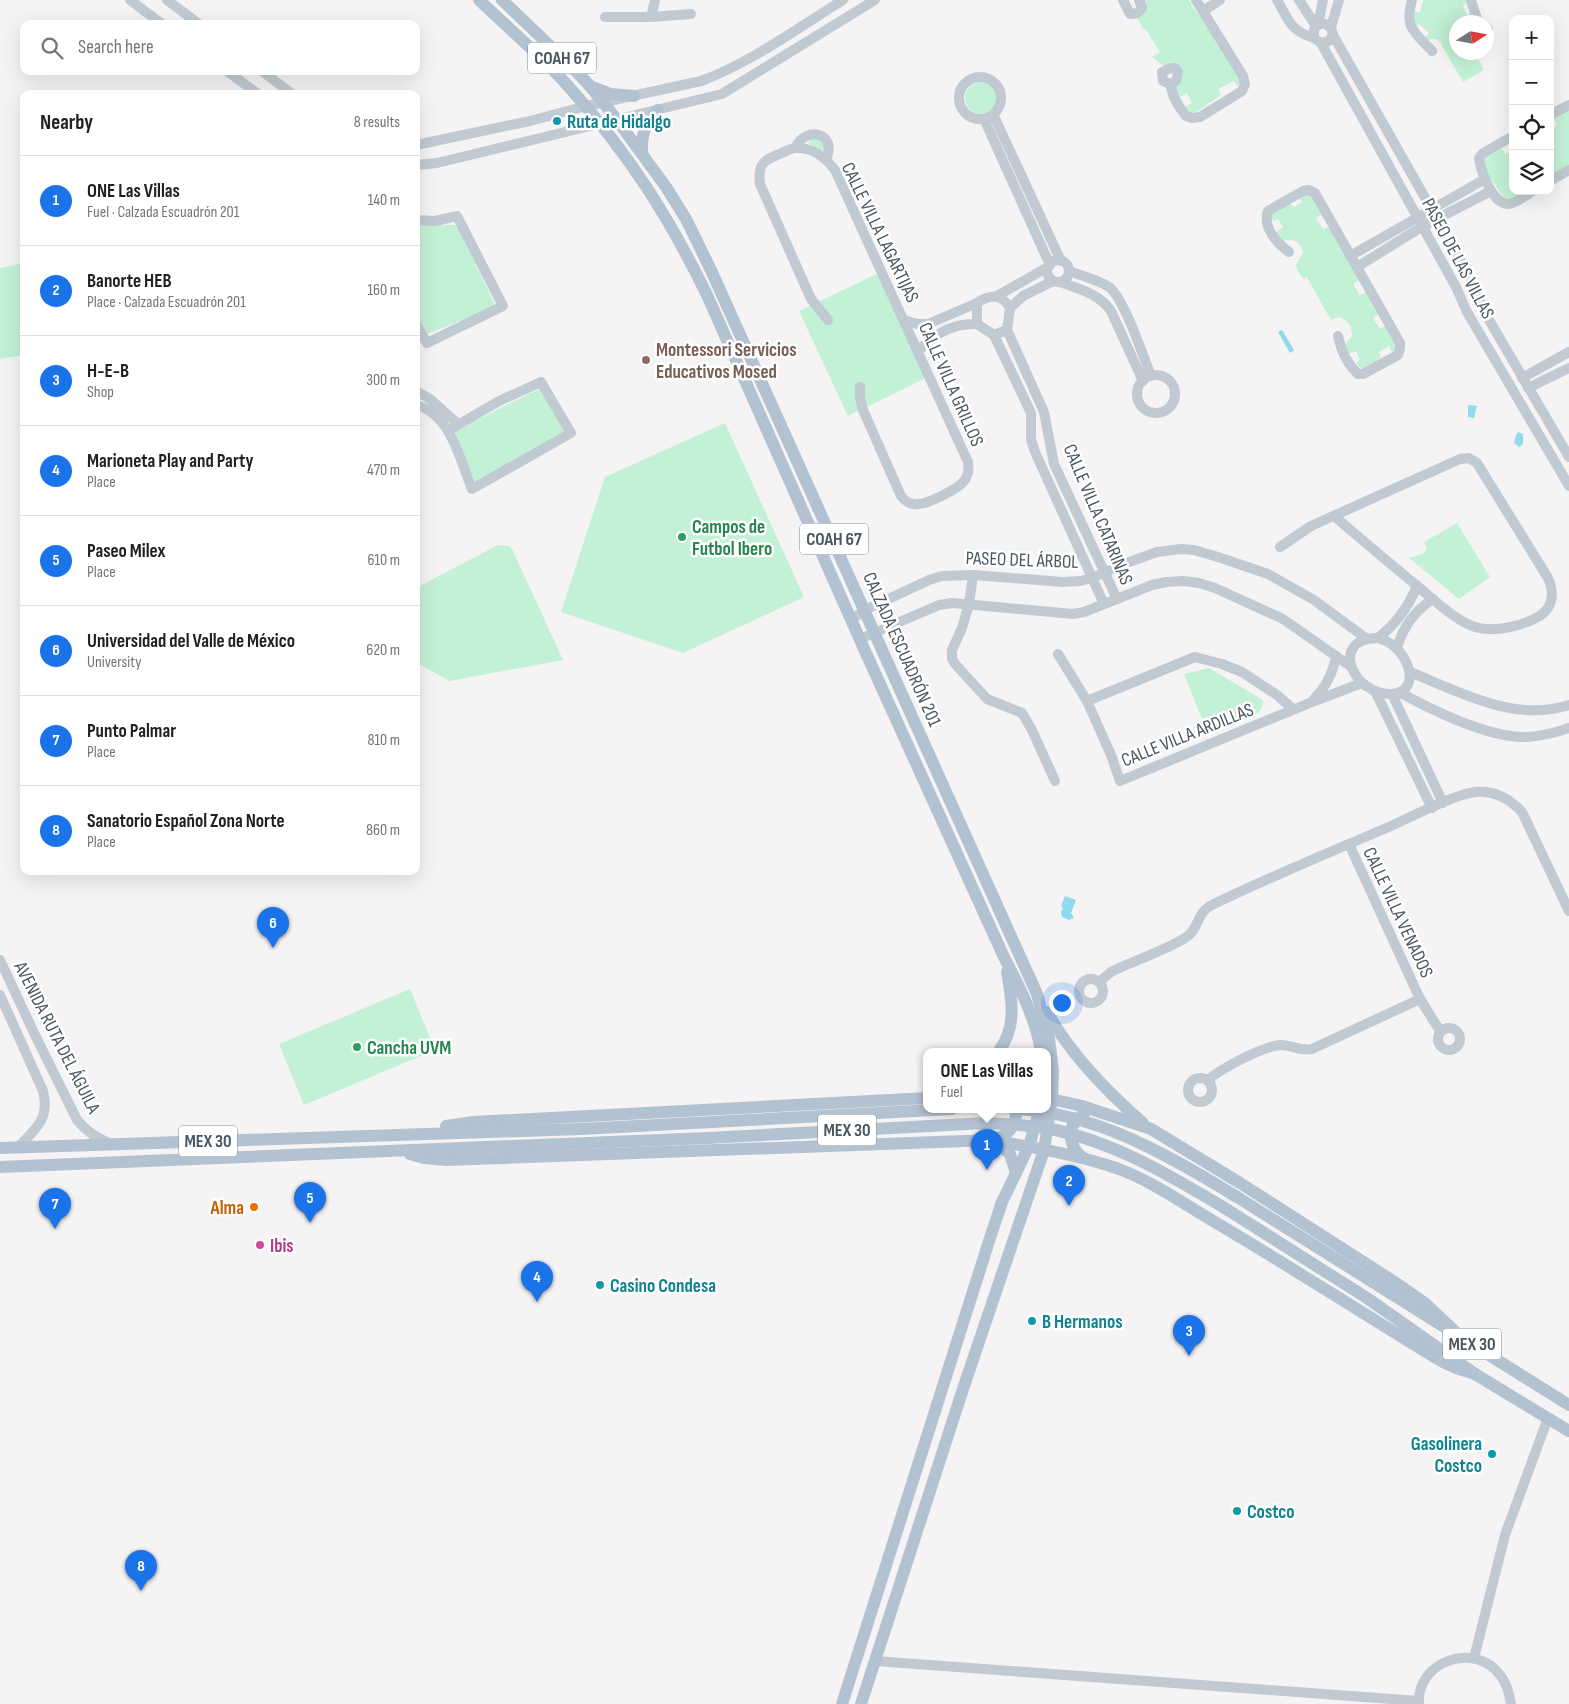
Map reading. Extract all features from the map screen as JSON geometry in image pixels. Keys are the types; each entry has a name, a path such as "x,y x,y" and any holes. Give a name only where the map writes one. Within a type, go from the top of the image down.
{"main road":[{"name":"CALZADA ESCUADRÓN 201","path":"479,0 568,85 602,124 642,178 686,252 1033,1018 1040,1048"},
{"name":"CALZADA ESCUADRÓN 201","path":"502,0 590,86 642,153 686,219 710,268 1038,994 1051,1048"},
{"path":"590,86 611,94 634,96"},
{"path":"642,153 641,141 644,129 649,118 658,110"},
{"path":"1001,1048 1009,1033 1012,1017 1010,989 1003,955"},
{"path":"1038,994 1068,1044 1087,1068 1151,1129 1240,1183 1393,1281 1426,1304 1461,1337"},
{"name":"CALZADA ESCUADRÓN 201","path":"1051,1049 1053,1085 1051,1092"},
{"path":"417,1133 474,1122 923,1098"},
{"path":"1051,1099 1096,1110 1151,1129"},
{"name":"MEX 30","path":"0,1148 580,1129 923,1110"},
{"path":"1083,1158 1071,1144 1070,1134 1073,1124 1078,1117 1096,1110"},
{"path":"994,1141 1010,1132 1015,1123 1014,1113"},
{"path":"842,1704 990,1238 1002,1202 1029,1146 1039,1113"},
{"name":"MEX 30","path":"1042,1113 1078,1118 1154,1148 1229,1192 1569,1405"},
{"name":"CALZADA ESCUADRÓN 201","path":"1044,1150 1048,1113"},
{"name":"MEX 30","path":"0,1167 708,1138 986,1123 1024,1125 1051,1129 1097,1142 1150,1165 1223,1207 1367,1298 1475,1374 1569,1431"},
{"path":"994,1141 1010,1154 1015,1174"},
{"path":"400,1151 424,1158 446,1160 994,1141 1029,1146 1083,1158 1120,1170 1148,1183 1320,1285 1441,1361 1475,1374"},
{"name":"COAH 67","path":"861,1704 1044,1150"},
{"path":"1038,1167 1064,1154"},
{"path":"1015,1174 1033,1181"}],"street":[{"path":"130,0 157,20"},
{"path":"167,0 194,20"},
{"path":"651,18 655,0"},
{"path":"420,144 530,121 586,106 702,82 740,64 843,0"},
{"path":"843,0 843,20"},
{"path":"420,165 437,163 722,94 875,0"},
{"path":"1124,0 1130,14 1135,14 1142,8 1138,0"},
{"path":"1171,84 1176,102 1186,116 1192,118 1200,117 1242,91 1245,84 1243,76 1198,0"},
{"path":"1203,11 1220,0"},
{"path":"1277,0 1294,28 1301,34 1318,41 1329,41 1339,0"},
{"path":"1299,0 1317,26"},
{"path":"1318,41 1313,32 1317,26 1323,0"},
{"path":"1412,0 1408,13 1410,25 1413,31 1432,51"},
{"path":"1471,0 1476,15"},
{"path":"605,17 651,18 691,14"},
{"path":"1317,26 1323,23 1332,31"},
{"name":"PASEO DE LAS VILLAS","path":"1332,31 1472,280 1485,313 1569,457"},
{"name":"PASEO DE LAS VILLAS","path":"1318,41 1423,226 1456,287 1467,312 1569,486"},
{"path":"232,75 253,90"},
{"path":"267,75 287,90"},
{"path":"1554,113 1569,105"},
{"path":"989,116 1061,260 1068,266 1069,270 1109,287 1116,294 1147,378 1106,303 1099,297 1057,281 1049,276 1049,266 989,116"},
{"name":"CALLE VILLA LAGARTIJAS","path":"795,148 798,141 803,137 818,134 824,137 828,144 830,152 826,159"},
{"path":"1509,138 1483,153 1479,158 1485,179 1491,191 1502,203 1508,204 1525,195"},
{"name":"CALLE VILLA LAGARTIJAS","path":"828,320 811,299 760,184 760,167 766,159 795,148 813,151 826,159 835,170 904,320"},
{"path":"1554,179 1569,170"},
{"path":"1350,256 1417,216 1485,179"},
{"path":"1289,252 1271,233 1266,216 1268,210 1309,190 1314,193 1357,267 1400,343 1400,349 1398,355 1363,374 1358,374 1344,354 1338,336"},
{"path":"1357,267 1437,218 1491,191"},
{"path":"1462,192 1469,202"},
{"path":"420,220 435,220 456,216 503,306 427,343 420,331"},
{"path":"904,320 917,324 928,324 977,303 984,298 998,296 1055,261 1061,260"},
{"path":"1010,308 1023,296 1066,278 1069,270"},
{"path":"918,351 930,339 942,331 963,324 977,324 994,335 1007,330 1010,308 1007,302 998,296"},
{"path":"977,303 977,324"},
{"name":"CALLE VILLA GRILLOS","path":"860,388 863,410 901,496 913,504 925,503 957,488 967,476 968,462 904,320"},
{"name":"CALLE VILLA CATARINAS","path":"1007,330 1044,412 1054,464 1116,599"},
{"name":"CALLE VILLA CATARINAS","path":"994,335 1031,413 1031,439 1034,452 1104,604"},
{"path":"1522,378 1569,352"},
{"path":"1528,388 1566,369 1557,359"},
{"path":"424,404 449,430 472,489 571,433 541,382 499,400 449,430"},
{"path":"424,404 458,424"},
{"path":"1280,547 1311,526 1460,459 1469,458 1477,462 1548,578 1552,587 1550,604 1537,618 1502,628 1489,629 1466,623 1433,599 1334,516"},
{"name":"PASEO DEL ÁRBOL","path":"852,620 865,610 929,580 942,576 974,575 1062,582 1080,581 1156,552 1194,550 1268,574 1314,600 1367,639"},
{"path":"974,575 969,604 962,628 952,650 952,659 986,699 1022,712 1055,781"},
{"path":"860,639 939,605 953,603 969,604 1073,614 1084,612 1152,585 1183,581 1215,588 1282,619 1350,666 1362,683 1375,691 1395,693 1475,726 1508,736 1546,735 1569,728"},
{"path":"1397,648 1417,586"},
{"path":"1378,638 1395,623 1433,599"},
{"path":"1350,666 1351,653 1355,646 1367,639 1378,638 1397,648 1404,657 1410,672 1408,684 1395,693"},
{"name":"CALLE VILLA ARDILLAS","path":"1058,654 1087,701 1111,755 1120,781 1293,709 1362,683"},
{"path":"1312,702 1328,681 1334,669 1336,656"},
{"name":"CALLE VILLA ARDILLAS","path":"1087,701 1195,657 1222,664 1242,672 1277,695 1293,709"},
{"path":"1410,672 1466,694 1515,709 1545,711 1569,705"},
{"path":"1375,691 1432,808"},
{"path":"1395,693 1443,803"},
{"path":"1411,764 1422,758"},
{"name":"CALLE VILLA VENADOS","path":"1099,982 1120,967 1183,939 1193,930 1201,914 1210,906 1443,803 1469,794 1486,792 1505,798 1522,812 1569,910"},
{"name":"CALLE VILLA VENADOS","path":"1208,1080 1220,1070 1270,1047 1281,1046 1307,1050 1321,1046 1420,1000 1349,844"},
{"name":"AVENIDA RUTA DEL ÁGUILA","path":"0,960 77,1120 96,1138 112,1145"},
{"name":"AVENIDA RUTA DEL ÁGUILA","path":"0,995 43,1091 46,1102 45,1115 38,1127 18,1147"},
{"path":"1420,1000 1440,1031"},
{"path":"1474,1658 1505,1534 1548,1418"},
{"path":"874,1661 1419,1702 1422,1685 1430,1672 1443,1662 1458,1657 1474,1658 1489,1664 1500,1675 1508,1689 1511,1704"}],"green space":[{"path":"1144,0 1189,0 1196,12 1210,26 1240,76 1241,84 1237,86 1234,81 1218,89 1221,95 1196,112 1190,113 1184,107 1192,103 1187,93 1180,97 1175,88 1182,77 1177,66 1171,63 1163,66 1152,57 1160,52 1137,18 1146,6"},
{"path":"1423,0 1467,0 1463,6 1467,15 1449,15 1449,58 1440,42 1436,39 1427,40 1425,38 1429,33 1419,24 1414,28 1412,12 1420,12"},
{"path":"1450,60 1479,60 1484,70 1463,82"},
{"path":"981,82 992,87 997,98 992,109 981,114 970,109 965,98 970,87"},
{"path":"1569,110 1569,166 1554,175 1554,127 1557,125 1554,118"},
{"path":"813,138 821,139 826,153 808,143"},
{"path":"1501,147 1505,154 1509,152 1509,195 1518,195 1507,202 1486,172 1483,159"},
{"path":"1311,194 1322,214 1316,218 1323,229 1329,227 1359,280 1353,284 1360,295 1366,292 1378,314 1373,318 1380,329 1385,326 1397,347 1394,353 1389,346 1379,352 1381,358 1362,369 1356,363 1360,360 1356,351 1348,354 1345,345 1352,336 1349,324 1339,317 1331,320 1307,277 1303,279 1296,267 1303,252 1301,248 1294,241 1280,241 1275,233 1283,227 1278,219 1273,221 1270,217 1272,212 1289,202 1294,207 1302,202 1298,197"},
{"path":"420,225 457,225 496,307 427,334 420,324"},
{"path":"20,264 20,356 0,359 0,268"},
{"path":"881,272 928,377 848,416 799,311"},
{"path":"541,388 566,434 475,482 454,431"},
{"name":"Campos de Futbol Ibero","path":"725,423 804,597 683,653 561,612 605,477"},
{"path":"1457,523 1490,577 1459,599 1409,558 1422,554 1427,549 1424,542"},
{"path":"498,545 510,546 563,660 449,681 420,664 420,586"},
{"path":"1209,668 1263,700 1259,712 1208,734 1184,674"},
{"name":"Cancha UVM","path":"410,989 435,1050 304,1105 279,1044"}],"water":[{"path":"1282,330 1294,350 1290,353 1278,332"},
{"path":"1468,405 1477,406 1474,418 1468,417"},
{"path":"1518,432 1523,434 1523,444 1519,447 1514,443"},
{"path":"1065,896 1076,900 1071,913 1074,918 1069,920 1062,917 1061,912"}],"place":[{"name":"Ruta de Hidalgo","path":"557,121"},
{"name":"Montessori Servicios Educativos Mosed","path":"646,360"},
{"name":"Campos de Futbol Ibero","path":"682,537"},
{"name":"Universidad del Valle de México","path":"273,948"},
{"name":"Cancha UVM","path":"357,1047"},
{"name":"ONE Las Villas","path":"987,1170"},
{"name":"Banorte HEB","path":"1069,1206"},
{"name":"Alma","path":"254,1207"},
{"name":"Paseo Milex","path":"310,1223"},
{"name":"Punto Palmar","path":"55,1229"},
{"name":"Ibis","path":"260,1245"},
{"name":"Casino Condesa","path":"600,1285"},
{"name":"Marioneta Play and Party","path":"537,1302"},
{"name":"B Hermanos","path":"1032,1321"},
{"name":"H-E-B","path":"1189,1356"},
{"name":"Gasolinera Costco","path":"1492,1454"},
{"name":"Costco","path":"1237,1511"},
{"name":"Sanatorio Español Zona Norte","path":"141,1591"}]}
